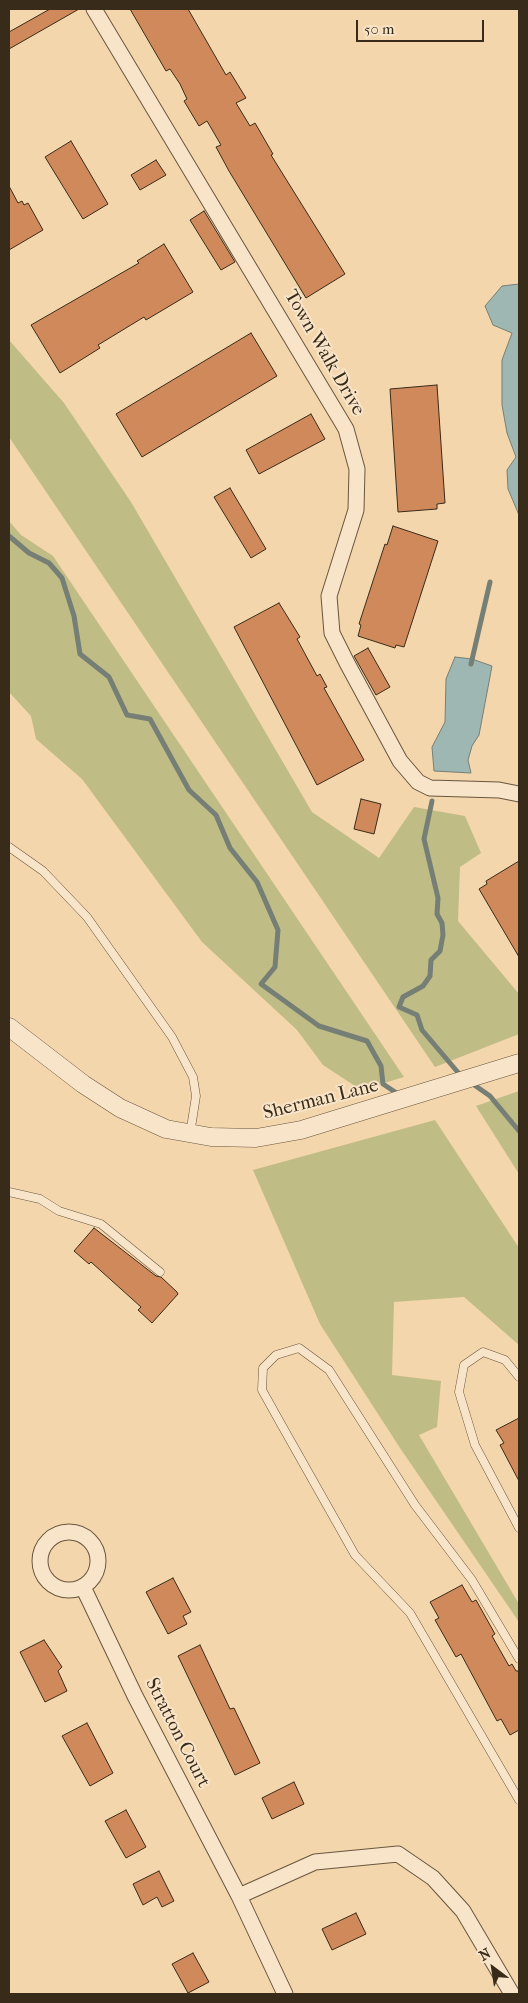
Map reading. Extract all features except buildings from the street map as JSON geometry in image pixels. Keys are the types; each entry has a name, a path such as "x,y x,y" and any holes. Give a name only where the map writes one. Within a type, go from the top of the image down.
{"street":[{"name":"Town Walk Drive","path":"94,9 346,429 357,469 356,510 329,596 332,633 400,762 418,782 430,788 499,790 519,794"},
{"name":"Sherman Lane","path":"9,1027 83,1084 120,1108 166,1128 190,1134 230,1138 256,1138 323,1125 519,1064"},
{"name":"Stratton Court","path":"83,1586 134,1696 239,1896 285,1994"},
{"path":"239,1896 315,1862 398,1854 434,1878 463,1911 512,1994"}],"lane":[{"path":"9,846 43,872 88,917 172,1037 193,1076 196,1096 190,1134"},
{"path":"9,1192 40,1198 59,1212 101,1224 160,1272"},
{"path":"519,1659 472,1580 414,1505 329,1370 299,1348 276,1355 263,1368 262,1390 280,1424 355,1555 410,1613 519,1800"},
{"path":"519,1377 505,1360 483,1352 464,1365 459,1392 475,1445 519,1528"}],"shaded area":[{"path":"9,340 64,403 131,502 312,812 379,858 414,807 465,816 481,853 460,867 458,921 519,994 519,1034 435,1067 9,437"},
{"path":"9,521 21,535 53,556 404,1077 361,1090 323,1065 297,1030 202,942 82,779 36,739 31,716 9,692"},
{"path":"519,1091 519,1174 476,1106"},
{"path":"435,1120 519,1248 519,1345 464,1297 394,1302 392,1375 441,1381 437,1427 419,1435 519,1604 519,1622 400,1448 320,1324 253,1170"}],"water":[{"path":"519,284 519,515 508,489 507,470 516,457 507,433 502,405 502,360 512,333 493,325 485,306 502,286"},
{"path":"455,657 472,659 492,666 479,735 472,746 468,760 471,773 434,771 432,747 445,722 446,679"}],"waterway":[{"path":"9,536 29,553 49,563 62,578 74,616 80,654 109,677 127,715 150,719 189,790 216,815 230,848 257,882 278,930 275,967 261,984 319,1026 367,1041 381,1066 383,1084 398,1094"},
{"path":"471,664 490,582"},
{"path":"432,801 424,839 438,898 437,914 442,923 443,935 440,951 431,960 430,976 423,986 403,997 399,1007 417,1015 422,1030 461,1076"},
{"path":"470,1082 490,1096 519,1131"}]}
